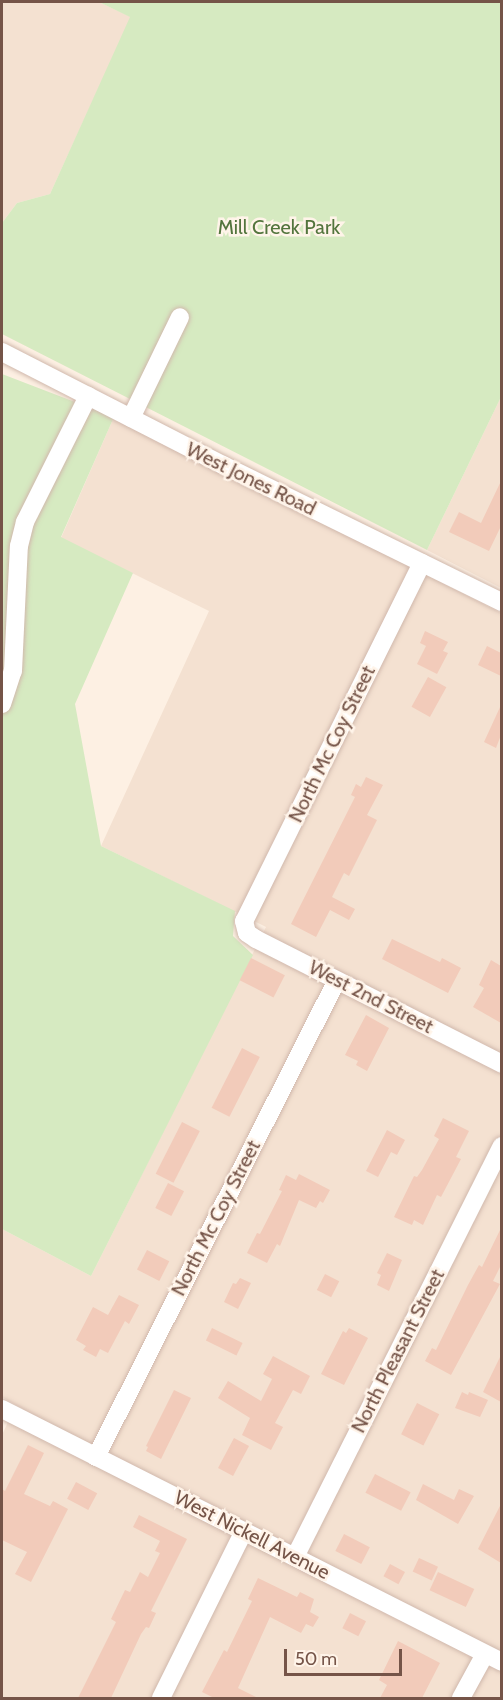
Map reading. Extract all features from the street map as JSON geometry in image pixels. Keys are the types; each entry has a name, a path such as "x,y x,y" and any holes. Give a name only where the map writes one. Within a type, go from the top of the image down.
{"street":[{"path":"131,418 180,316"},
{"name":"West Jones Road","path":"2,352 501,602"},
{"path":"2,704 13,671 19,546 25,522 88,396"},
{"name":"North Mc Coy Street","path":"245,926 244,921 422,563"},
{"name":"West 2nd Street","path":"245,926 247,933 256,939 501,1064"},
{"name":"North Mc Coy Street","path":"96,1457 336,980"},
{"name":"North Pleasant Street","path":"295,1557 501,1146"},
{"name":"West Nickell Avenue","path":"2,1410 496,1656"},
{"path":"161,1698 244,1531"},
{"path":"461,1698 496,1656"}],"shaded area":[{"path":"2,2 99,2 131,17 50,194 17,203 2,223"},
{"path":"501,397 501,588 427,550"},
{"path":"114,417 501,613 501,1698 2,1698 2,1435 9,1420 23,1409 2,1397 2,1229 91,1276 266,927 101,846 209,611 61,538"}],"green space":[{"name":"Mill Creek Park","path":"99,2 501,2 501,397 427,550 2,334 2,223 17,203 50,194 130,17"},
{"path":"2,374 114,417 61,537 133,573 75,704 101,846 235,911 233,936 253,955 91,1276 2,1229"}],"building":[{"path":"501,481 501,526 489,551 449,532 459,512 481,523"},
{"path":"425,631 448,642 443,651 448,653 437,674 417,664 426,646 420,643"},
{"path":"487,646 501,653 501,676 478,665"},
{"path":"428,677 446,687 430,717 412,707"},
{"path":"501,705 501,735 496,748 484,742"},
{"path":"366,777 383,785 367,815 377,820 349,876 344,873 332,897 355,909 349,920 330,910 316,937 291,924 355,797 351,795 356,784 361,787"},
{"path":"392,939 440,962 442,958 461,968 448,993 382,959"},
{"path":"251,958 285,975 274,998 240,980"},
{"path":"491,960 501,966 501,1023 473,1007 484,988 479,985"},
{"path":"366,1015 389,1028 367,1071 356,1065 358,1061 345,1055"},
{"path":"242,1048 260,1057 229,1117 212,1108"},
{"path":"443,1118 469,1131 456,1157 461,1159 441,1197 437,1195 423,1225 414,1220 412,1225 394,1217 414,1176 417,1177 422,1170 439,1139 434,1136"},
{"path":"182,1122 200,1131 173,1183 156,1174"},
{"path":"387,1130 405,1140 397,1155 391,1152 378,1177 366,1171"},
{"path":"299,1174 330,1190 323,1203 320,1201 316,1208 299,1200 280,1246 277,1244 267,1263 247,1253 257,1233 260,1234 282,1191 279,1190 286,1175 296,1180"},
{"path":"168,1183 184,1191 171,1216 155,1208"},
{"path":"501,1228 501,1265 493,1281 500,1284 451,1375 425,1361 432,1348 436,1350 468,1285 479,1265 482,1267"},
{"path":"147,1250 169,1261 159,1281 137,1270"},
{"path":"387,1253 402,1260 389,1291 377,1285 381,1275 377,1273"},
{"path":"325,1274 339,1281 331,1297 317,1290"},
{"path":"240,1278 251,1283 238,1309 224,1302 233,1283 236,1284"},
{"path":"119,1295 139,1305 129,1324 125,1321 108,1353 100,1349 96,1357 83,1350 86,1346 76,1340 93,1307 108,1315"},
{"path":"212,1328 243,1343 236,1355 206,1341"},
{"path":"349,1328 368,1338 344,1385 321,1374 343,1331 346,1333"},
{"path":"501,1355 501,1402 483,1392"},
{"path":"273,1356 310,1376 301,1394 293,1390 275,1423 283,1427 271,1450 242,1435 250,1418 218,1398 228,1381 261,1401 272,1379 263,1374"},
{"path":"174,1390 191,1398 161,1459 146,1451 148,1447 146,1446"},
{"path":"462,1392 468,1395 469,1392 488,1400 480,1417 455,1408"},
{"path":"417,1403 439,1414 423,1446 401,1434"},
{"path":"234,1438 249,1446 233,1476 218,1468"},
{"path":"28,1445 44,1453 24,1494 50,1506 53,1501 68,1509 31,1582 15,1574 27,1552 2,1540 2,1489 5,1491"},
{"path":"375,1474 411,1492 401,1511 365,1493"},
{"path":"76,1482 97,1493 88,1510 67,1499"},
{"path":"423,1484 454,1500 459,1489 474,1496 458,1524 416,1500"},
{"path":"501,1504 501,1563 478,1549"},
{"path":"139,1515 187,1539 151,1611 156,1613 149,1628 146,1627 141,1634 111,1698 78,1698 116,1622 111,1619 125,1590 130,1592 140,1572 148,1577 160,1553 155,1551 160,1541 133,1527"},
{"path":"344,1534 370,1547 361,1564 335,1551"},
{"path":"419,1558 438,1567 432,1580 413,1572"},
{"path":"390,1564 405,1572 398,1584 383,1576"},
{"path":"438,1572 474,1589 466,1607 430,1590"},
{"path":"258,1578 297,1597 300,1592 314,1599 310,1612 319,1617 313,1627 306,1624 301,1633 270,1617 238,1688 258,1698 214,1698 202,1692 224,1650 227,1652 252,1601 248,1599"},
{"path":"350,1613 366,1621 358,1636 342,1628"},
{"path":"398,1641 440,1663 422,1698 380,1698 387,1685 379,1680"}]}
